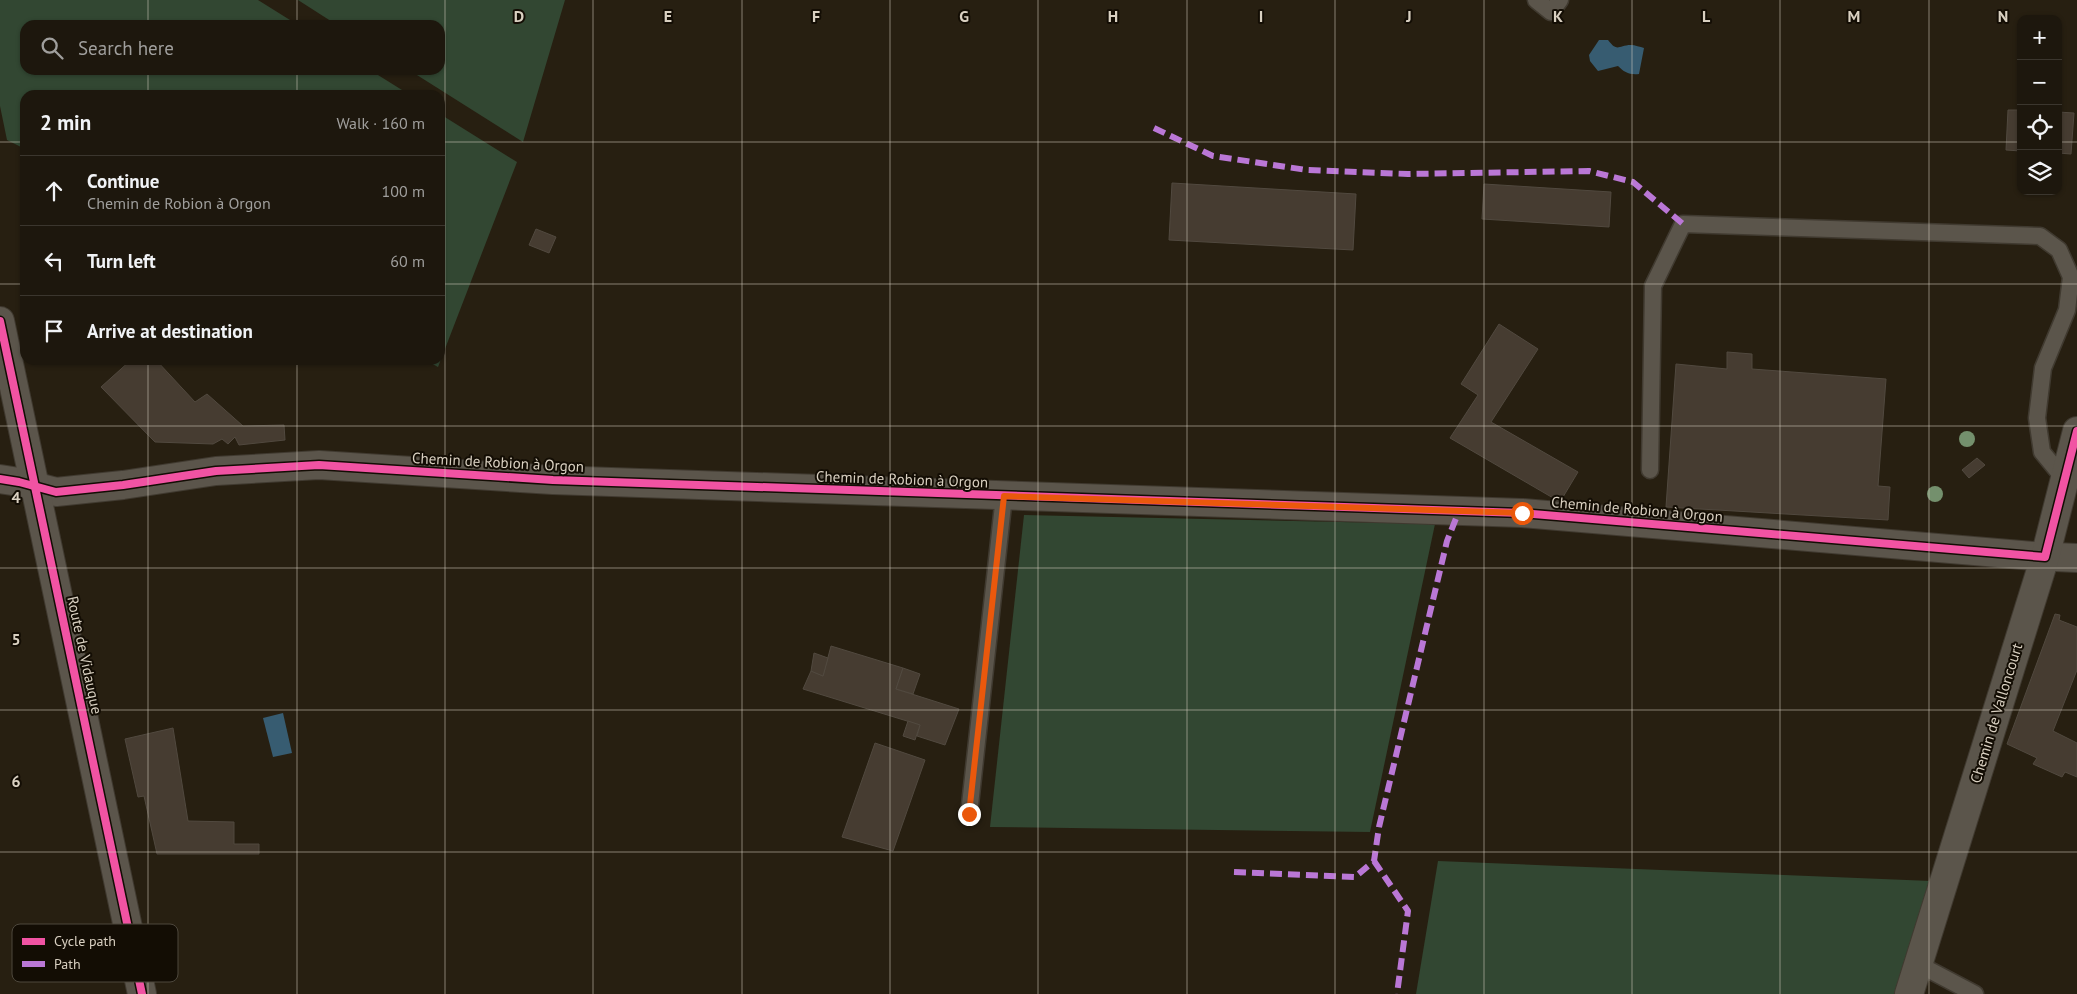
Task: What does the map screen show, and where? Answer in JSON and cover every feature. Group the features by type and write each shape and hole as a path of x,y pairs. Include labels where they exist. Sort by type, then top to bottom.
{"street":[{"name":"Route de Vidauque","path":"0,321 18,482 125,924"},
{"name":"Chemin de Valloncourt","path":"1909,994 2045,557 2077,431"},
{"name":"Chemin de Robion à Orgon","path":"18,482 56,492 216,471 320,465 553,480 1522,513 2045,557 2077,558"}],"lane":[{"path":"1536,0 1550,12 1560,0"},
{"path":"1650,470 1653,286 1683,224 2040,236 2059,250 2071,277 2068,310 2043,368 2037,418 2042,452 2064,480"},
{"path":"969,814 1004,496"},
{"path":"1918,964 1975,994"}],"green space":[{"path":"0,0 258,0 290,20 20,20 20,75 378,75 402,90 20,90 20,146 7,140 0,106"},
{"path":"298,0 565,0 523,142 445,93 445,90 441,90 417,75 445,75 445,20 329,20"},
{"path":"445,117 517,162 445,349"},
{"path":"1024,515 1435,524 1370,832 990,827"},
{"path":"1438,861 1931,881 1895,994 1416,994"}],"water":[{"path":"1599,40 1608,40 1616,47 1631,45 1644,48 1639,74 1627,73 1618,66 1598,71 1590,61 1589,55"},
{"path":"283,713 292,753 273,757 263,718"}],"building":[{"path":"2008,110 2017,110 2017,151 2006,150"},
{"path":"2062,112 2074,113 2071,154 2062,153"},
{"path":"1172,183 1356,194 1353,250 1169,240"},
{"path":"1484,184 1611,192 1609,227 1482,219"},
{"path":"536,229 556,237 549,253 529,245"},
{"path":"1499,324 1538,349 1491,422 1578,472 1560,502 1450,438 1478,395 1461,384"},
{"path":"1727,352 1752,354 1752,369 1886,379 1878,486 1890,487 1888,520 1666,507 1676,364 1727,369"},
{"path":"125,365 161,365 195,402 207,394 243,426 284,425 285,440 239,445 235,437 228,444 222,439 213,444 155,442 101,387"},
{"path":"1977,458 1985,465 1969,478 1962,470"},
{"path":"2055,614 2060,615 2059,620 2077,627 2077,670 2053,731 2077,743 2077,777 2065,772 2062,777 2033,764 2037,758 2007,744"},
{"path":"831,646 903,668 896,689 959,709 945,745 917,736 920,725 803,689 811,671 823,676"},
{"path":"814,653 828,658 823,676 811,671"},
{"path":"903,668 920,674 913,694 896,689"},
{"path":"908,721 920,725 915,740 903,736"},
{"path":"173,728 188,821 234,822 234,844 259,844 259,854 157,854 144,796 138,797 125,739"},
{"path":"875,743 925,760 893,851 842,837"}],"marked path":[{"path":"1154,128 1213,156 1307,170 1408,174 1589,171 1633,182 1683,224"},
{"path":"1234,872 1355,877 1374,861 1379,827 1447,541 1459,511"},
{"path":"1374,861 1408,911 1397,994"}],"cycle path":[{"path":"0,321 127,924"},
{"path":"0,479 56,492 123,485 216,471 319,465 553,480 1522,513 2045,557 2077,431"},
{"path":"139,982 142,994"}],"route":[{"path":"969,814 1004,496 1522,513"}]}
